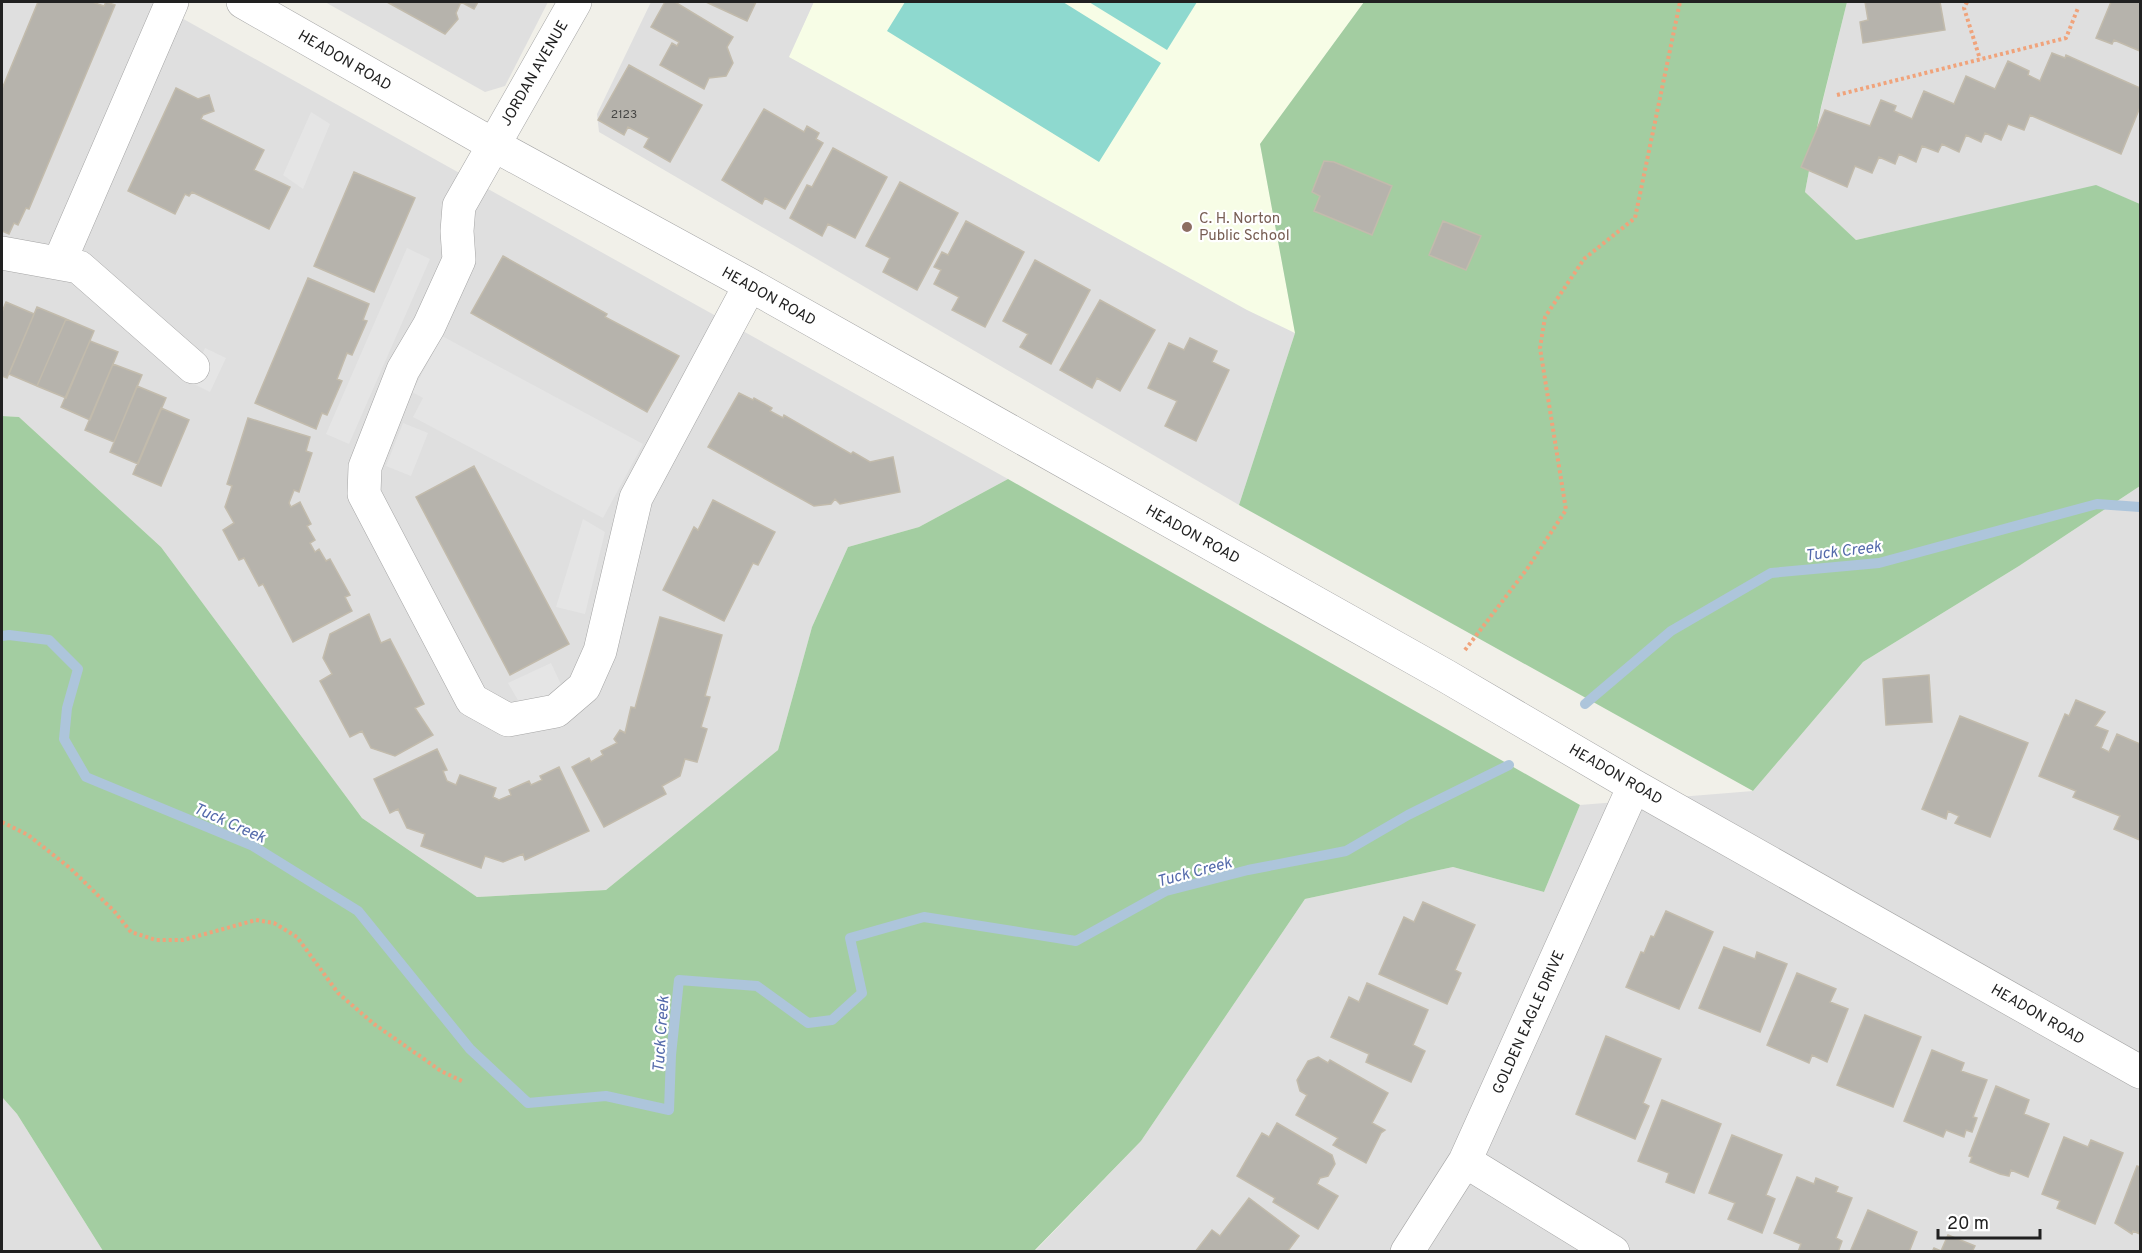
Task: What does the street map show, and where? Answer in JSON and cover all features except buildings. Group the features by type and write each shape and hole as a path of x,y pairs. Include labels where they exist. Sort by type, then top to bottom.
{"street":[{"path":"59,263 172,2"},
{"name":"HEADON ROAD","path":"243,2 492,144 750,285 1446,676 1634,786 2140,1072"},
{"name":"JORDAN AVENUE","path":"575,2 492,144 459,206 457,231 459,260 429,326 403,369 365,467 364,494 472,700 508,720 556,711 584,687 600,651 636,498 750,285"},
{"path":"2,253 79,267 193,367"},
{"name":"GOLDEN EAGLE DRIVE","path":"1407,1251 1465,1161 1634,786"},
{"path":"1465,1161 1613,1251"}],"path":[{"path":"1446,676 1527,569 1566,510 1540,348 1545,317 1584,259 1635,218 1680,2"},
{"path":"1967,2 1964,8 1980,59"},
{"path":"1837,95 2066,38 2078,8"},
{"path":"2,822 28,835 70,868 132,932 156,940 183,940 256,920 274,923 297,937 338,993 374,1024 441,1071 465,1082"}],"shaded area":[{"path":"2,2 153,2 1008,479 919,527 848,547 812,627 778,750 606,890 477,897 362,818 161,547 19,417 2,416"},
{"path":"325,2 548,2 505,86 485,92"},
{"path":"651,2 814,2 790,57 1295,333 1239,505 599,132 597,114"},
{"name":"C. H. Norton Public School","path":"814,2 1364,2 1260,144 1295,333 1247,310 789,57"},
{"path":"905,2 1063,2 1161,63 1099,162 887,31"},
{"path":"1089,2 1197,2 1167,50"},
{"path":"1847,2 2140,2 2140,204 2096,186 1856,240 1805,192 1821,108"},
{"path":"311,112 330,124 303,189 283,175"},
{"path":"407,248 430,259 349,444 326,434"},
{"path":"442,336 643,444 603,518 413,417 423,398 412,392"},
{"path":"205,348 226,358 210,392 190,382"},
{"path":"403,423 428,433 411,476 386,466"},
{"path":"2140,486 2140,1251 1034,1252 1141,1141 1305,899 1453,867 1544,892 1580,805 1753,791 1863,662 2019,566"},
{"path":"583,519 605,532 585,614 556,607"},
{"path":"551,663 564,691 522,707 508,683"},
{"path":"2,1097 17,1114 103,1251 2,1251"}],"green space":[{"path":"1364,2 1847,2 1821,107 1805,192 1856,240 2096,185 2140,204 2140,486 2019,566 1863,662 1753,791 1239,505 1295,333 1260,144"},
{"path":"2,416 19,417 161,547 362,818 477,897 606,890 778,750 812,627 848,547 919,527 1008,479 1580,805 1544,892 1453,867 1305,899 1141,1141 1034,1251 103,1251 17,1114 2,1097"}],"waterway":[{"name":"Tuck Creek","path":"1585,704 1671,631 1771,573 1879,563 2097,504 2140,507"},
{"name":"Tuck Creek","path":"2,636 49,640 78,669 67,708 64,739 86,777 253,846 358,911 470,1049 528,1103 606,1096 669,1110 671,1055 679,980 757,986 808,1023 832,1020 862,993 850,938 924,917 1076,941 1166,891 1248,870 1346,851 1408,815 1509,765"}],"place":[{"name":"C. H. Norton Public School","path":"1187,227"}]}
